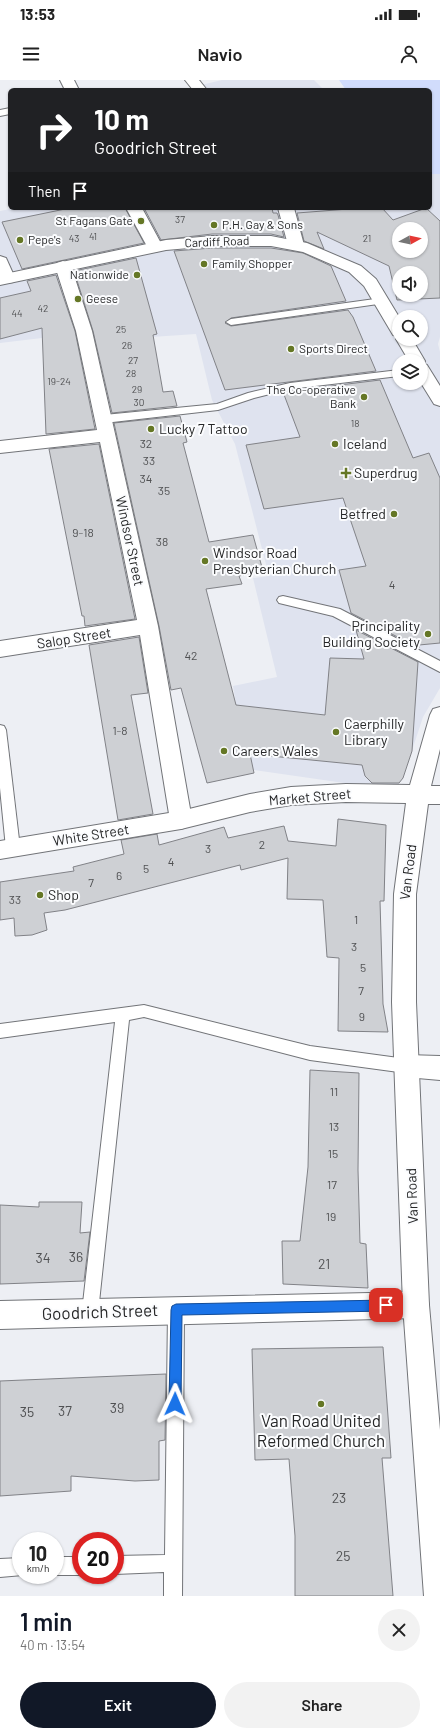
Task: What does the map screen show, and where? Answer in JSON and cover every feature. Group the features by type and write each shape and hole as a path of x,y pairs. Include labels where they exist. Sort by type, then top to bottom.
{"street":[{"path":"192,80 198,88"},
{"path":"135,210 155,247"},
{"path":"287,210 296,245"},
{"name":"Cardiff Road","path":"3,279 155,247 212,241 260,241 296,245 319,252 355,269 370,283 392,319"},
{"path":"0,261 3,279"},
{"name":"Windsor Street","path":"63,266 84,331 106,427 148,626 181,820"},
{"path":"428,380 440,400"},
{"path":"0,447 106,427"},
{"name":"Salop Street","path":"0,649 148,626"},
{"name":"Van Road","path":"439,1596 416,1305 404,1002 405,894 429,795 430,747 440,715"},
{"name":"Market Street","path":"181,820 291,796 346,793 429,795"},
{"name":"White Street","path":"7,849 181,820"},
{"path":"406,1066 440,1068"},
{"name":"Goodrich Street","path":"0,1315 416,1305"}],"lane":[{"path":"231,322 382,301"},
{"path":"106,427 218,407 252,395 290,386 392,373"},
{"path":"283,600 336,612 440,667"},
{"path":"0,730 7,849"},
{"path":"0,1031 144,1011 310,1053 406,1066"},
{"path":"90,1312 123,1014"},
{"path":"173,1596 176,1310"},
{"path":"124,1565 173,1563"},
{"path":"0,1568 12,1567"}],"shaded area":[{"path":"222,80 314,80 322,88 198,88 197,86"},
{"path":"339,80 440,80 440,174 432,174 432,88 345,88"},
{"path":"432,174 440,174 440,337 438,344 440,352 440,688 423,717 403,778 397,786 386,789 247,769 233,686 277,677 253,578 269,576 235,444 212,400 196,334 107,340 67,335 0,343 0,211 8,209 432,210"}],"building":[{"path":"60,210 126,210 144,243 22,269 2,222"},
{"path":"145,210 272,210 273,213 277,213 278,215 284,237 271,234 212,234 161,240"},
{"path":"335,210 384,210 393,220 420,210 428,210 440,221 440,298 428,299 428,266 392,266 392,279 389,266 317,232 324,249 304,241 297,213"},
{"path":"212,248 271,248 303,253 331,266 346,301 231,318 225,323 231,326 348,310 353,317 376,371 225,390 174,251"},
{"path":"136,258 157,334 153,335 163,392 173,391 177,406 112,413 93,331 74,271"},
{"path":"56,275 75,331 95,429 46,434 42,328 0,339 0,298 31,291 27,281"},
{"path":"380,380 413,458 429,453 440,478 440,643 419,645 419,648 351,613 339,570 366,566 343,498 264,509 246,445 300,437 283,392"},
{"path":"180,416 187,442 183,443 209,542 253,535 263,571 239,576 242,584 206,589 236,705 325,715 330,658 364,659 356,630 418,662 412,751 403,778 399,783 372,783 365,776 362,765 250,754 254,773 207,783 181,688 171,690 159,626 114,423"},
{"path":"99,444 135,619 85,626 49,449"},
{"path":"139,637 148,693 131,695 153,814 118,820 89,645"},
{"path":"338,819 386,825 384,901 380,901 383,1004 388,1032 338,1031 339,958 327,957 323,900 287,899 288,858 241,870 240,865 65,910 44,913 47,930 32,935 15,936 14,918 0,920 0,882 74,871 73,867 124,854 121,840 157,834 159,845 224,827 228,838 284,826 288,841 336,846"},
{"path":"310,1070 359,1073 358,1170 360,1243 366,1244 368,1288 283,1284 282,1241 300,1241 308,1167"},
{"path":"39,1202 82,1202 80,1233 90,1232 84,1281 0,1284 0,1205 39,1207"},
{"path":"383,1347 391,1458 382,1458 393,1596 295,1596 295,1536 289,1459 255,1460 252,1349"},
{"path":"166,1374 165,1440 159,1441 159,1480 135,1481 71,1476 71,1491 0,1496 0,1381"}],"place":[{"name":"St Fagans Gate","path":"141,221"},
{"name":"P.H. Gay & Sons","path":"214,225"},
{"name":"Pepe's","path":"20,240"},
{"name":"Family Shopper","path":"204,264"},
{"name":"Nationwide","path":"137,275"},
{"name":"Geese","path":"78,299"},
{"name":"Sports Direct","path":"291,349"},
{"name":"The Co-operative Bank","path":"364,397"},
{"name":"Lucky 7 Tattoo","path":"151,429"},
{"name":"Iceland","path":"335,444"},
{"name":"Superdrug","path":"346,473"},
{"name":"Betfred","path":"394,514"},
{"name":"Windsor Road Presbyterian Church","path":"205,561"},
{"name":"Principality Building Society","path":"428,634"},
{"name":"Caerphilly Library","path":"336,732"},
{"name":"Careers Wales","path":"224,751"},
{"name":"Shop","path":"40,895"},
{"name":"Van Road United Reformed Church","path":"321,1404"}],"route":[{"path":"175,1404 176,1310 386,1305"}]}
